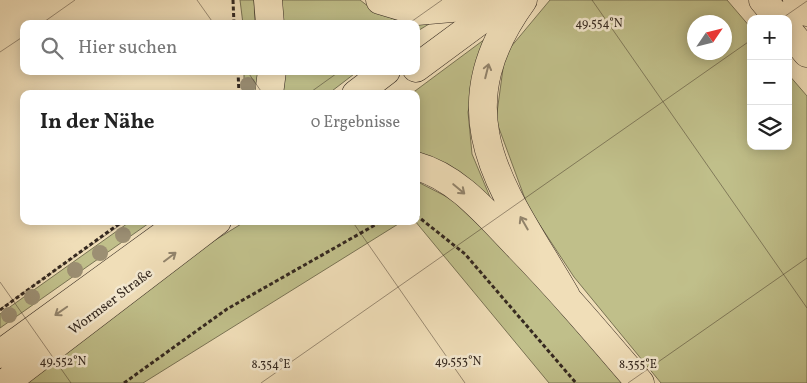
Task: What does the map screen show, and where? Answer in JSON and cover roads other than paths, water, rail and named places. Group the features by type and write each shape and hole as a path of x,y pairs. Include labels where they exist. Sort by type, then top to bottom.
{"main road":[{"path":"268,0 270,20"},
{"path":"380,0 417,11 479,3"},
{"path":"420,65 508,0"},
{"path":"524,0 500,34 490,57 483,86 482,118 489,152 502,185 566,296"},
{"path":"763,0 776,15"},
{"path":"797,0 807,12"},
{"path":"420,46 479,3"},
{"path":"792,35 807,53"},
{"path":"270,90 271,75"},
{"path":"361,90 381,75"},
{"path":"386,90 407,75"},
{"path":"420,168 449,180 477,204 566,296 640,383"},
{"path":"0,354 177,225"},
{"name":"Wormser Straße","path":"5,383 212,225"}]}
